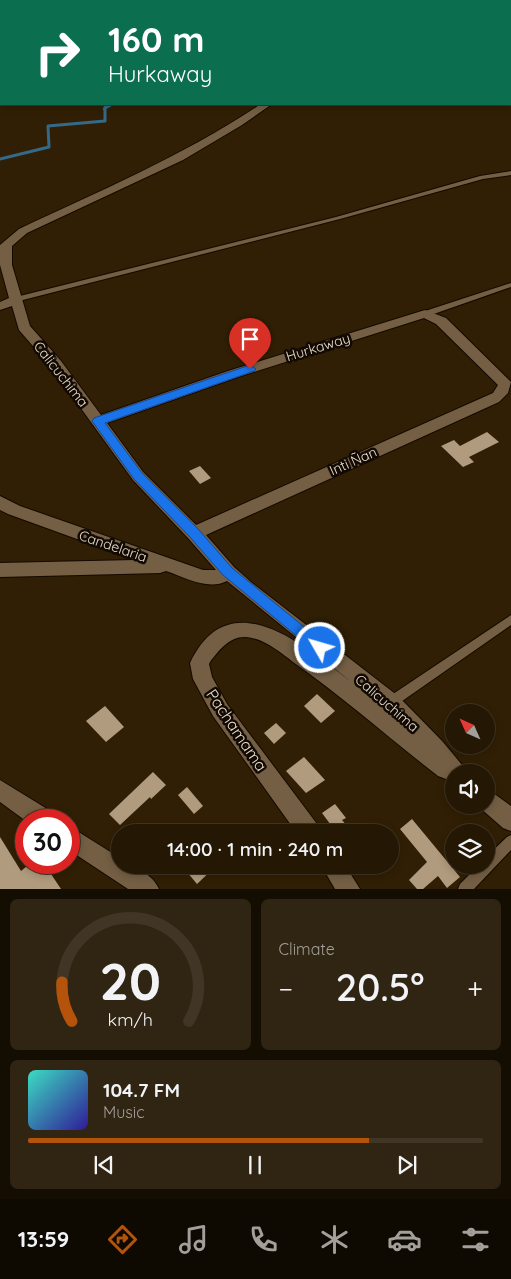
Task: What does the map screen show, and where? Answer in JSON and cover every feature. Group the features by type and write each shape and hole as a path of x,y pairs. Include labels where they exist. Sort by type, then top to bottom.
{"street":[{"name":"Calicuchima","path":"266,105 241,123 188,152 24,231 6,245 6,265 24,327 56,364 138,476 194,533 228,572 276,613 390,702 436,749 447,764"},
{"path":"0,306 16,300"},
{"name":"Inti Ñan","path":"194,533 496,398 503,392 505,384 441,322 425,314"},
{"name":"Hurkaway","path":"98,421 233,374 425,314"},
{"name":"Candelaria","path":"0,502 14,510 169,566 211,578 218,578 228,572"},
{"path":"0,570 169,566"},
{"name":"Pachamama","path":"303,824 220,710 203,679 199,664 207,649 231,631 252,630 276,640 347,689 416,748 445,768"},
{"path":"0,790 28,809"},
{"path":"495,807 511,820"},
{"path":"80,844 148,889"},
{"path":"338,874 349,889"}],"lane":[{"path":"16,300 338,218 482,177 511,173"},
{"name":"Hurkaway","path":"425,314 511,285"},
{"path":"390,702 511,619"},
{"path":"465,889 511,841"}],"building":[{"path":"487,432 499,442 469,457 474,462 463,467 441,446 454,440 460,446"},
{"path":"200,466 211,478 200,484 189,471"},
{"path":"317,694 335,711 321,723 304,706"},
{"path":"105,706 124,727 106,742 86,721"},
{"path":"276,723 286,733 274,744 264,733"},
{"path":"304,757 325,780 306,793 286,771"},
{"path":"153,772 166,785 121,824 109,814"},
{"path":"187,787 203,806 194,814 178,795"},
{"path":"335,804 346,818 342,820 345,824 330,824 322,813"},
{"path":"412,819 445,859 445,874 458,874 460,877 447,888 438,876 423,889 417,889 409,880 427,862 400,829"},
{"path":"0,837 15,861 15,874 51,874 61,889 0,889"},
{"path":"189,874 208,874 197,884"}],"waterway":[{"path":"105,108 111,105"},
{"path":"0,159 49,147 48,126 105,121 105,108"}],"route":[{"path":"250,369 98,421 138,476 194,533 228,572 320,648"}]}
